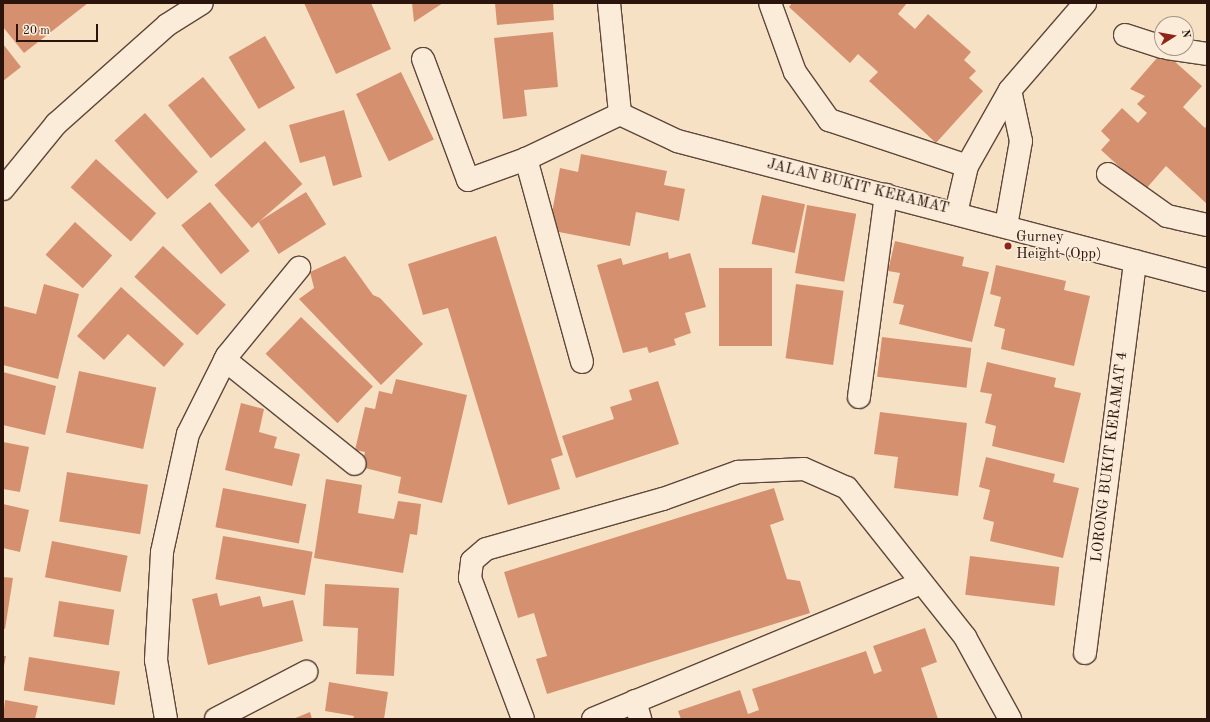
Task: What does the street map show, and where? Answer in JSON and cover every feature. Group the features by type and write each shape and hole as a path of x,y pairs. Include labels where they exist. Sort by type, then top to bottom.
{"street":[{"path":"3,189 56,124 167,25 202,3"},
{"path":"423,59 468,180 526,159 620,114 609,3"},
{"path":"770,3 795,72 829,120 967,166"},
{"path":"956,212 967,166 1010,90 1085,3"},
{"path":"1124,35 1154,44"},
{"path":"1194,52 1207,54"},
{"path":"1006,226 1021,141 1010,90"},
{"name":"JALAN BUKIT KERAMAT","path":"620,114 677,141 956,212 1207,280"},
{"path":"526,159 582,362"},
{"path":"1108,174 1167,216 1207,225"},
{"path":"859,397 886,195"},
{"name":"LORONG BUKIT KERAMAT 4","path":"1085,653 1135,261"},
{"path":"166,719 156,660 162,552 188,434 225,360 299,268"},
{"path":"225,360 355,464"},
{"path":"523,719 470,578 472,561 486,549 663,499 738,472 804,469 847,488 965,637 1010,719"},
{"path":"594,719 637,710 921,583"},
{"path":"216,719 306,672"}],"building":[{"path":"3,3 88,3 24,53 3,27"},
{"path":"304,3 371,3 391,49 336,74"},
{"path":"412,3 443,3 414,22"},
{"path":"495,3 553,3 554,20 497,25"},
{"path":"792,3 907,3 898,14 915,29 928,14 971,52 964,60 976,71 969,78 983,91 936,143 869,81 878,72 858,54 850,63 789,7"},
{"path":"553,32 558,87 524,90 527,116 503,119 494,38"},
{"path":"265,36 295,88 259,109 229,57"},
{"path":"3,44 21,67 3,81"},
{"path":"1159,56 1169,56 1202,86 1183,107 1205,128 1207,125 1207,204 1166,166 1145,190 1101,150 1110,140 1101,131 1122,108 1138,123 1147,113 1137,104 1145,96 1130,89"},
{"path":"401,72 434,139 389,161 356,94"},
{"path":"203,77 246,130 211,158 168,105"},
{"path":"344,110 362,177 333,186 325,156 300,163 289,125"},
{"path":"145,113 198,172 167,199 115,140"},
{"path":"265,141 302,184 252,228 214,185"},
{"path":"581,154 667,171 664,185 685,189 679,221 636,212 630,246 549,230 560,168 578,172"},
{"path":"96,159 156,213 131,241 71,187"},
{"path":"306,192 326,224 279,254 259,222"},
{"path":"762,195 805,204 795,253 752,244"},
{"path":"210,202 250,251 221,274 181,225"},
{"path":"807,205 856,214 844,282 795,273"},
{"path":"75,222 112,255 83,288 46,255"},
{"path":"496,236 563,455 551,459 560,489 508,505 448,308 423,315 408,264"},
{"path":"895,241 964,257 962,266 989,272 972,342 899,324 904,305 893,303 900,273 888,271"},
{"path":"163,246 226,305 197,335 134,277"},
{"path":"668,252 669,259 690,253 706,307 685,313 691,333 674,339 676,345 649,353 647,347 623,353 597,265 621,258 623,265"},
{"path":"345,256 373,295 380,298 423,344 381,385 299,299 314,288 310,272"},
{"path":"996,265 1066,281 1064,290 1090,296 1074,366 1001,349 1005,329 994,326 1001,297 990,294"},
{"path":"719,268 772,268 772,346 719,346"},
{"path":"44,284 79,294 58,379 3,365 3,306 36,314"},
{"path":"796,284 844,291 833,365 786,358"},
{"path":"121,287 184,344 164,367 128,334 104,360 77,336"},
{"path":"301,317 373,386 338,423 266,354"},
{"path":"882,337 971,348 966,388 877,377"},
{"path":"987,362 1056,378 1054,387 1081,393 1064,463 992,446 996,426 985,423 992,394 980,392"},
{"path":"79,371 156,387 143,449 66,433"},
{"path":"3,372 56,386 45,435 3,425"},
{"path":"396,379 467,395 442,503 398,493 401,477 361,467 365,452 355,450 365,407 375,409 379,391 392,394"},
{"path":"658,381 679,444 576,478 562,436 614,419 610,407 632,400 629,390"},
{"path":"241,403 264,409 259,432 277,437 274,448 300,454 292,486 225,470"},
{"path":"880,412 967,423 958,496 894,488 898,457 874,454"},
{"path":"3,442 29,447 20,492 3,489"},
{"path":"986,457 1055,474 1053,482 1079,488 1063,558 990,541 994,522 983,519 990,490 979,487"},
{"path":"67,472 148,485 140,534 59,521"},
{"path":"326,479 362,485 358,513 394,519 398,501 421,504 417,535 410,534 403,573 314,558"},
{"path":"223,488 306,504 299,543 215,527"},
{"path":"774,488 784,520 770,525 787,579 800,581 810,613 547,694 536,659 547,656 534,613 518,618 504,572"},
{"path":"3,504 29,510 20,552 3,548"},
{"path":"223,536 313,552 305,595 215,579"},
{"path":"52,541 128,556 121,592 45,577"},
{"path":"970,556 1059,567 1055,606 965,595"},
{"path":"3,577 13,578 5,629 3,628"},
{"path":"325,584 399,588 394,676 356,674 358,628 323,626"},
{"path":"217,593 220,606 260,596 263,607 293,600 303,641 208,665 192,599"},
{"path":"59,601 114,610 109,645 53,637"},
{"path":"925,628 937,662 921,668 938,719 681,719 678,711 740,690 748,714 759,710 752,689 866,651 874,674 882,671 873,646"},
{"path":"3,656 6,656 4,666 3,666"},
{"path":"29,657 120,671 115,705 24,691"},
{"path":"329,682 388,692 384,719 353,719 354,716 325,711"},
{"path":"5,700 38,706 35,719 3,719"},
{"path":"310,712 312,719 293,719"}],"place":[{"name":"Gurney Height (Opp)","path":"1008,246"}]}
